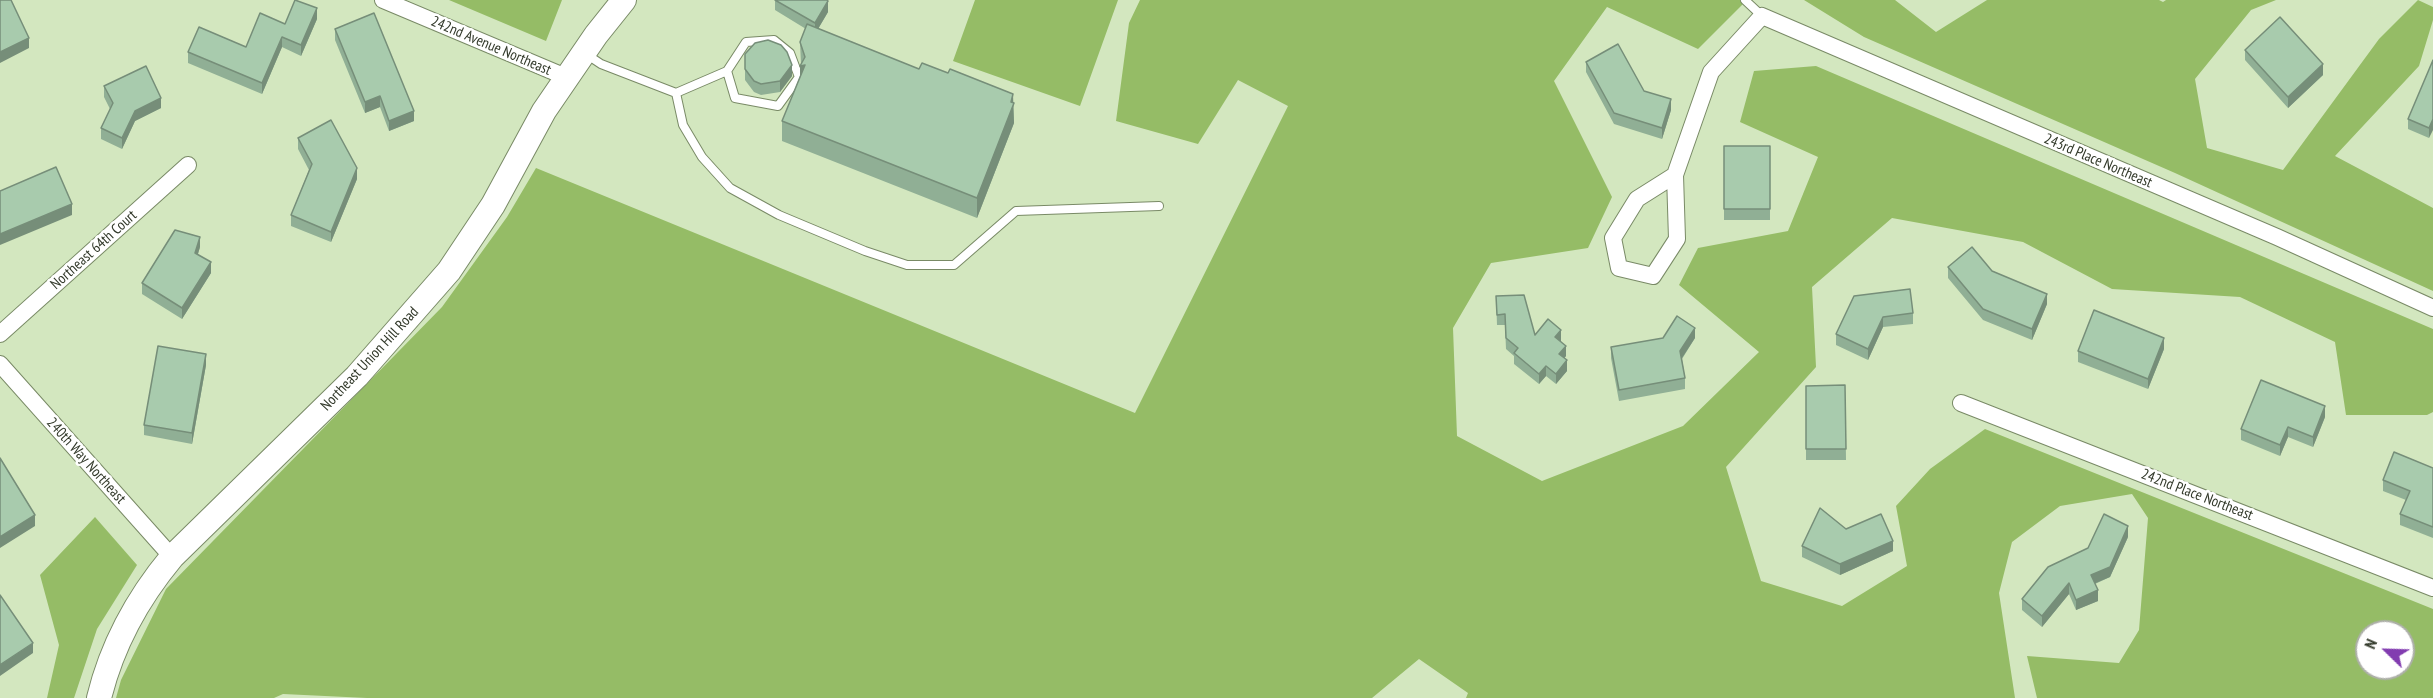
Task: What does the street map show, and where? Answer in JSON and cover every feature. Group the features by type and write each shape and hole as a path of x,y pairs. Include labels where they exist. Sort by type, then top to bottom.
{"street":[{"name":"242nd Avenue Northeast","path":"383,0 566,77"},
{"name":"Northeast Union Hill Road","path":"99,698 116,645 130,616 151,582 172,557 357,376 449,271 493,205 543,111 583,53 624,0"},
{"path":"1675,175 1637,199 1613,238 1618,268 1653,276 1677,239 1675,175 1710,72 1762,16"},
{"name":"243rd Place Northeast","path":"1762,16 2277,237 2433,308"},
{"name":"Northeast 64th Court","path":"0,334 188,165"},
{"name":"240th Way Northeast","path":"0,364 172,557"},
{"name":"242nd Place Northeast","path":"1961,403 2433,588"}],"lane":[{"path":"1745,0 1762,16"},
{"path":"583,53 601,64 676,93 727,70 746,42 774,40 790,53 799,77 778,106 735,98 727,70"},
{"path":"676,93 683,125 702,157 730,188 779,215 823,235 907,265 954,265 1016,211 1159,206"}],"green space":[{"path":"449,0 562,0 546,41"},
{"path":"975,0 1118,0 1080,106 953,61"},
{"path":"1140,0 1747,0 1698,49 1607,7 1554,81 1612,197 1588,248 1491,263 1453,328 1457,436 1542,481 1683,426 1759,352 1679,285 1698,248 1788,231 1818,157 1740,122 1754,71 1816,66 2433,329 2433,412 2427,415 2346,415 2335,342 2240,297 2112,289 2023,242 1892,218 1812,287 1816,367 1726,467 1761,581 1842,606 1907,566 1896,506 1930,469 1985,429 2433,609 2433,698 2037,698 2027,656 2119,663 2139,630 2148,518 2132,494 2060,506 2012,542 1999,593 2015,698 1466,698 1468,693 1419,659 1372,698 367,698 283,694 274,698 116,698 121,680 166,589 442,307 507,217 536,168 1135,413 1288,106 1238,80 1198,144 1116,121 1129,23"},
{"path":"1804,0 1895,0 1936,32 1987,0 2159,0 2163,2 2166,0 2276,0 2251,10 2195,79 2207,148 2283,170 2379,39 2418,0 2433,7 2433,20 2419,66 2335,156 2433,208 2433,291 2175,173 1864,37"},
{"path":"95,517 137,565 97,629 74,698 47,698 59,645 40,575"}],"building":[{"path":"0,0 11,0 29,38 0,52"},
{"path":"295,0 317,8 301,45 282,37 262,83 188,52 199,27 246,47 260,13 285,24"},
{"path":"775,0 827,0 828,1 815,23"},
{"path":"374,13 414,111 389,121 380,96 365,102 335,29"},
{"path":"2280,17 2323,64 2288,97 2245,50"},
{"path":"807,24 919,69 922,63 948,73 950,69 1013,94 1011,102 1014,103 977,198 782,121 805,65 800,66 805,57 800,42"},
{"path":"768,40 781,45 787,52 792,65 780,81 761,84 754,81 745,69 745,54 755,43"},
{"path":"1618,44 1644,91 1671,99 1662,128 1614,113 1586,62"},
{"path":"2433,60 2433,119 2429,128 2408,119"},
{"path":"146,66 161,98 135,111 122,138 101,128 113,103 104,86"},
{"path":"331,120 357,168 331,232 291,215 312,164 298,138"},
{"path":"1724,146 1770,146 1770,209 1724,209"},
{"path":"56,167 72,204 0,234 0,191"},
{"path":"175,230 200,237 195,253 211,262 182,308 142,283"},
{"path":"1972,247 1992,271 2047,294 2032,329 1983,309 1948,267"},
{"path":"1910,289 1913,313 1883,317 1868,349 1836,334 1854,296"},
{"path":"1524,295 1535,335 1548,319 1561,330 1555,337 1566,346 1559,354 1567,360 1556,374 1546,366 1539,374 1514,353 1518,348 1506,338 1505,314 1497,315 1496,296"},
{"path":"2094,310 2164,338 2148,379 2078,351"},
{"path":"1677,316 1695,328 1680,351 1685,378 1619,390 1611,347 1663,338"},
{"path":"158,346 206,354 192,433 144,425"},
{"path":"2261,380 2325,406 2313,437 2288,427 2280,445 2241,429"},
{"path":"1845,385 1846,449 1806,449 1806,386"},
{"path":"2394,452 2433,468 2433,527 2400,514 2410,491 2383,480"},
{"path":"0,458 35,515 0,537"},
{"path":"1820,508 1846,529 1881,514 1893,541 1840,564 1802,546"},
{"path":"2104,514 2128,526 2110,567 2091,575 2098,590 2076,600 2069,583 2042,616 2022,599 2048,567 2088,548"},
{"path":"0,595 33,643 0,665"}]}
